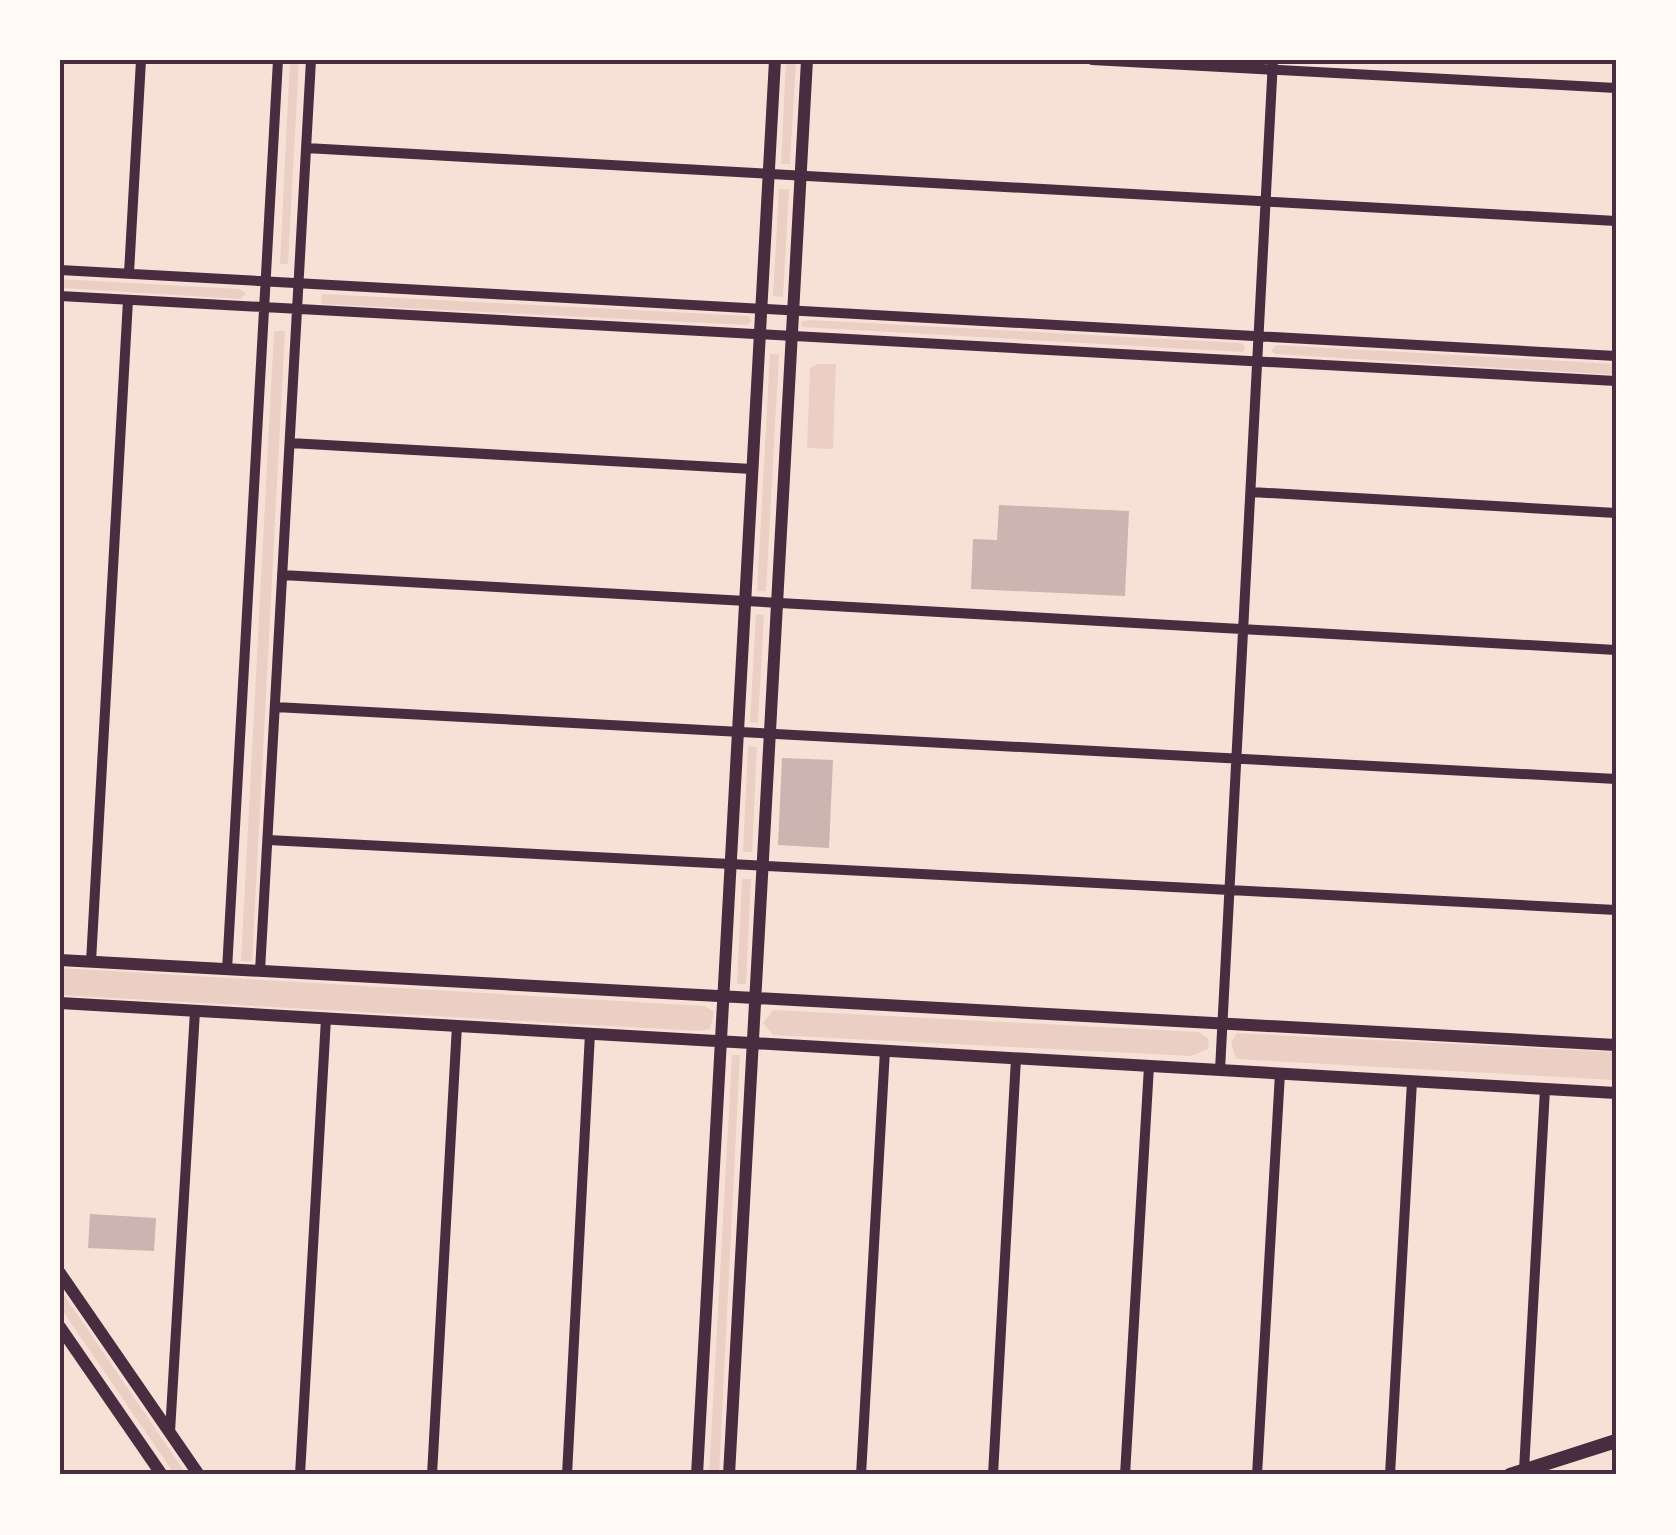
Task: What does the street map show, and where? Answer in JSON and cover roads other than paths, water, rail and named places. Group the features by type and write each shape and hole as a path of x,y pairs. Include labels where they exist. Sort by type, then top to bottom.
{"main road":[{"path":"1517,1473 1616,1441"}],"street":[{"path":"130,273 142,60"},
{"path":"227,970 278,60"},
{"path":"260,971 311,60"},
{"path":"697,1475 774,60"},
{"path":"729,1475 807,60"},
{"path":"1092,60 1273,65 1616,88"},
{"path":"1220,1070 1273,65"},
{"path":"306,148 1616,221"},
{"path":"60,270 1616,356"},
{"path":"60,296 1616,381"},
{"path":"90,962 128,300"},
{"path":"290,443 752,469"},
{"path":"1250,492 1616,513"},
{"path":"282,576 1616,650"},
{"path":"275,707 1616,779"},
{"path":"268,840 1616,910"},
{"path":"60,960 1616,1045"},
{"path":"60,1003 1616,1093"},
{"path":"170,1433 195,1011"},
{"path":"300,1475 326,1018"},
{"path":"432,1475 458,1025"},
{"path":"567,1475 590,1033"},
{"path":"861,1475 885,1050"},
{"path":"993,1475 1016,1058"},
{"path":"1125,1475 1149,1066"},
{"path":"1257,1475 1280,1073"},
{"path":"1390,1475 1412,1081"},
{"path":"1517,1473 1545,1089"},
{"path":"60,1273 198,1475"},
{"path":"60,1327 162,1475"}]}
